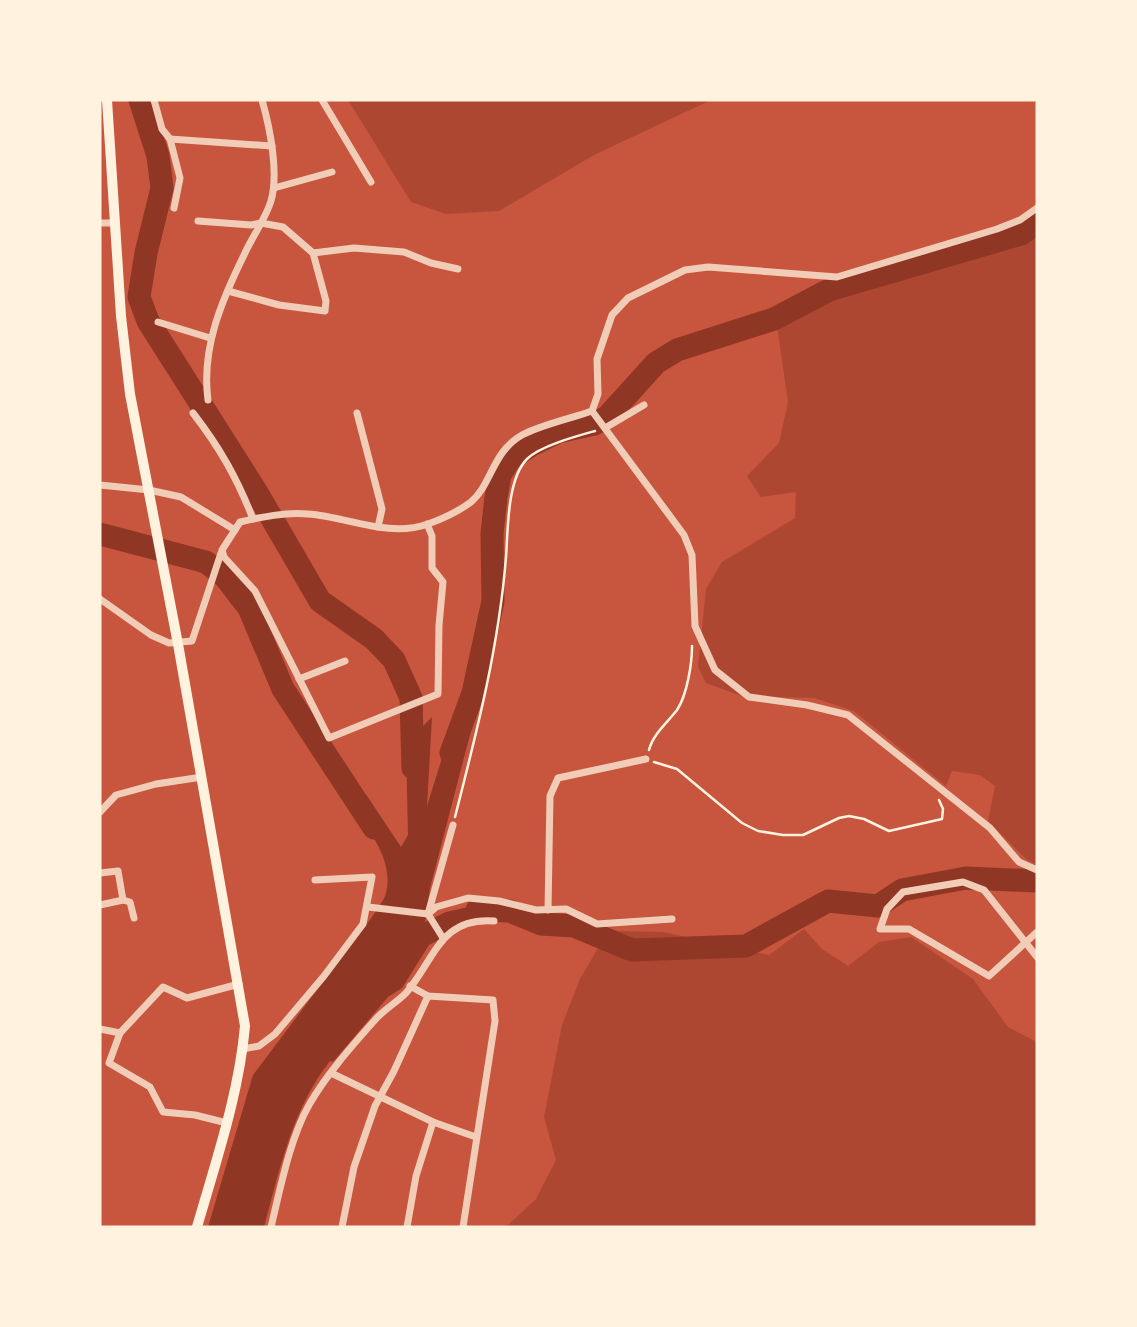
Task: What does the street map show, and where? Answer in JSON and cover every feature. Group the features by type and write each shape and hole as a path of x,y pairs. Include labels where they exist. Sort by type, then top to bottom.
{"main road":[{"path":"107,100 121,316 127,368 245,1026 243,1049 227,1123 197,1227"}],"street":[{"path":"154,100 162,129 170,139 180,178 174,208"},
{"path":"208,400 206,384 210,338 228,291 270,204 274,188 272,146 262,100"},
{"path":"322,100 371,182"},
{"path":"170,139 272,146"},
{"path":"274,188 332,172"},
{"path":"592,411 598,394 597,359 612,315 628,298 685,270 708,267 837,277 997,229 1020,220 1037,208"},
{"path":"198,221 251,225 261,223 283,227 313,253 326,301 325,311 279,305 228,291"},
{"path":"100,223 115,223"},
{"path":"313,253 354,248 404,252 431,263 457,269"},
{"path":"158,322 210,338"},
{"path":"605,428 644,405"},
{"path":"592,411 684,535 691,555 695,626 715,670 749,697 807,705 848,715 990,828 1019,862 1037,870"},
{"path":"100,599 151,635 169,643 192,641 222,550 240,522 279,514 308,514 397,530 427,524 472,501 496,460 522,435 592,411"},
{"path":"357,413 382,509 378,527"},
{"path":"193,414 225,459 257,518"},
{"path":"100,485 181,496 235,530"},
{"path":"222,550 224,557 255,590 328,738 438,694 443,582 432,568 432,536 427,524"},
{"path":"299,679 345,661"},
{"path":"548,910 550,796 558,778 646,759"},
{"path":"100,812 117,795 156,784 202,777"},
{"path":"443,938 428,914 453,825"},
{"path":"100,873 118,871 123,900"},
{"path":"243,1049 259,1046 275,1034 363,924 372,877 316,880"},
{"path":"1037,932 1025,942 989,976 909,929 880,929 887,909 903,892 963,882 984,890 1025,942 1037,957"},
{"path":"368,907 428,914 436,907 468,898 499,901 536,910 566,909 597,924 672,919"},
{"path":"100,905 123,900 131,902 134,918"},
{"path":"271,1227 286,1165 308,1107 331,1073 376,1018 405,993 443,938 461,925 480,920 494,921"},
{"path":"227,1123 195,1115 163,1112 150,1087 109,1063 120,1033 163,987 187,998 239,984"},
{"path":"410,986 428,996 493,1000 495,1021 463,1227"},
{"path":"342,1227 355,1167 379,1098 428,996"},
{"path":"100,1030 120,1033"},
{"path":"331,1073 379,1098 476,1138"},
{"path":"407,1227 416,1176 433,1122"}],"path":[{"path":"453,825 485,697 502,603 510,504 517,476 527,459 563,440 605,428"},
{"path":"695,626 692,664 679,707 651,741 646,759 677,769 742,823 758,831 783,835 803,835 849,816 864,819 889,831 942,819 943,809 936,795"}],"shaded area":[{"path":"348,100 711,100 594,155 499,211 446,214 411,202"},
{"path":"1037,233 1037,865 1026,859 988,821 995,786 980,775 952,771 946,786 854,711 814,698 742,696 706,683 698,667 706,589 722,562 795,518 796,492 761,497 747,476 779,443 788,402 777,326 832,297 1024,241"},
{"path":"432,717 427,806 454,720 472,727 430,888 425,922 446,912 478,905 510,908 501,917 478,918 429,945 402,988 388,997 333,1062 330,1061 297,1119 264,1227 208,1227 253,1075 385,896 388,881 384,859 374,837 355,808 367,796 401,847 408,835 406,743"},
{"path":"804,929 822,949 848,966 879,942 911,937 973,979 1008,1027 1037,1042 1037,1227 506,1227 536,1199 556,1160 544,1117 562,1025 580,979 608,931 663,932 769,955"}],"waterway":[{"path":"140,100 158,156 162,188 146,253 139,297 148,321 256,491 320,601 374,639 394,660 411,698 413,768"},
{"path":"451,753 473,693 493,601 492,534 496,497 500,475 510,459 558,432 594,424 607,417 656,363 677,350 774,319 829,290 1021,234 1037,223"},
{"path":"100,534 206,562 225,577 249,608 283,689 374,828"},
{"path":"477,910 510,911 541,924 574,926 632,950 746,946 828,901 878,906 902,890 966,878 1037,881"}]}
